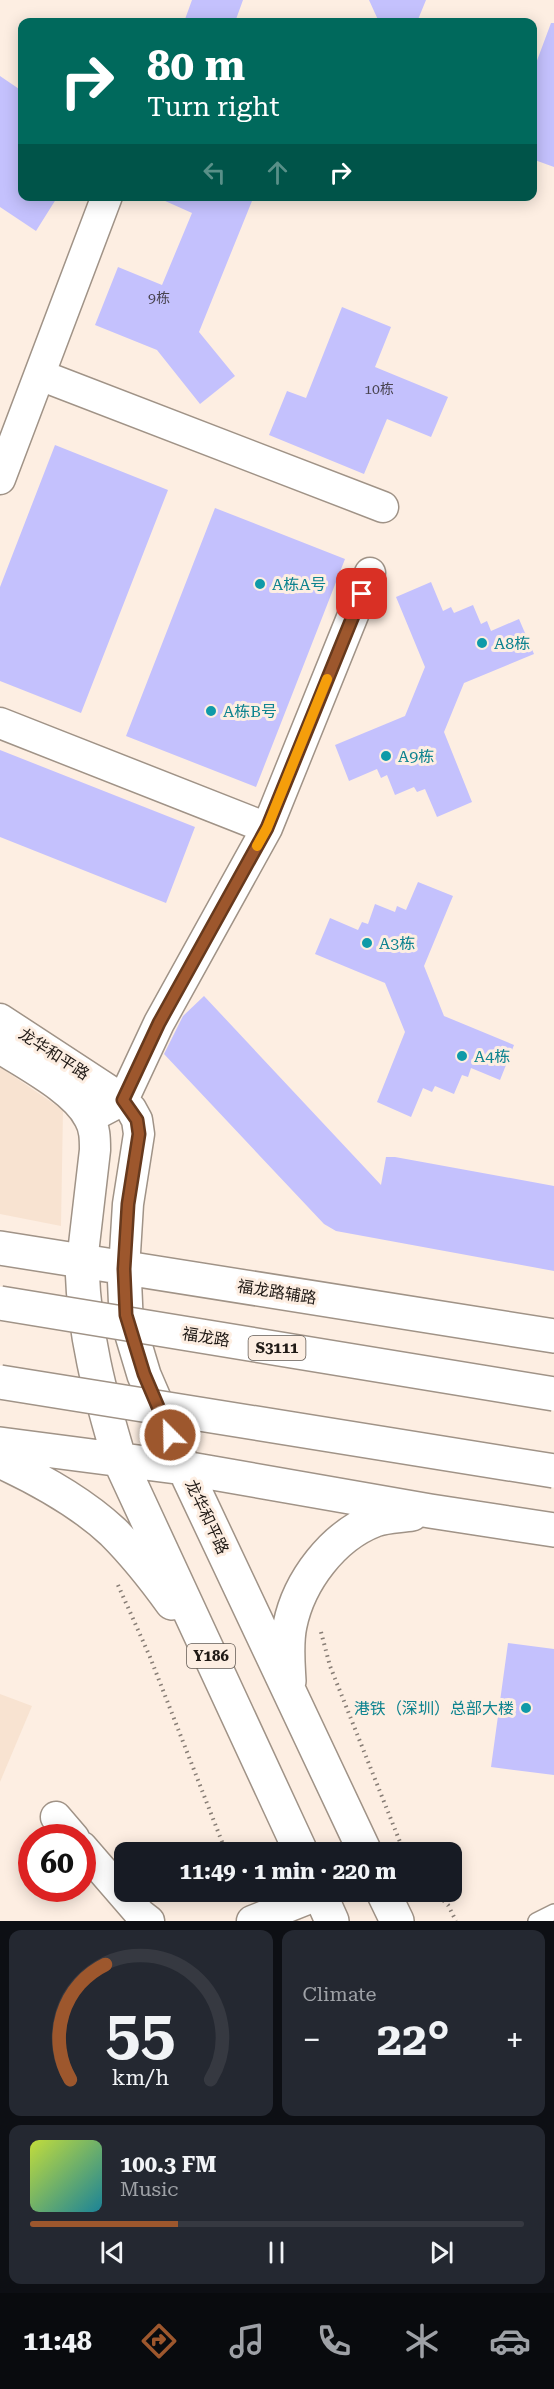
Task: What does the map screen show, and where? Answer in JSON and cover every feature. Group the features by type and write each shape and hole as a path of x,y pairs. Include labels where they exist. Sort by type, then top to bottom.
{"main road":[{"name":"福龙路辅路","path":"0,1248 554,1336"},
{"name":"Y186","path":"82,1262 82,1294 87,1336 120,1461 296,1842"},
{"name":"龙华和平路","path":"124,1269 126,1315 144,1374 184,1468 360,1842"},
{"name":"福龙路","path":"0,1303 554,1394"},
{"path":"0,1382 554,1471"},
{"path":"0,1444 184,1468 554,1530"},
{"path":"0,1461 58,1491 112,1532 152,1575 208,1649"},
{"path":"289,1692 290,1625 299,1596 316,1568 348,1533 376,1520 430,1511"},
{"path":"388,1902 397,1921"}],"street":[{"path":"0,479 104,201"},
{"path":"40,375 383,507"},
{"path":"82,1262 95,1150 94,1133 89,1118 123,1100 159,1023 267,828 370,573"},
{"path":"0,723 267,828"},
{"name":"龙华和平路","path":"0,1019 123,1100 137,1120 139,1134 128,1204 124,1269"},
{"name":"龙华和平路","path":"0,1048 62,1090 79,1105 89,1118"},
{"path":"96,1863 140,1914 149,1921"},
{"path":"252,1921 324,1902"}],"lane":[{"path":"536,1921 554,1912"}],"path":[{"path":"114,1577 150,1657 222,1842"},
{"path":"320,1629 330,1666 400,1842"},
{"path":"445,1902 456,1921"}],"shaded area":[{"path":"0,1067 63,1110 61,1226 0,1214"},
{"path":"0,1694 32,1706 0,1782"}],"building":[{"path":"192,0 243,0 236,18 185,18"},
{"path":"369,0 426,0 419,18 377,18"},
{"path":"551,23 554,23 554,167 537,161 537,61"},
{"path":"0,76 18,88 18,201 55,201 36,231 0,207"},
{"path":"165,201 252,201 199,332 235,376 200,404 157,350 95,325 118,267 162,285 192,213"},
{"path":"342,307 391,327 375,367 448,397 431,437 387,419 364,474 269,435 287,391 306,398"},
{"path":"55,445 168,490 81,713 0,681 0,587"},
{"path":"215,508 345,559 256,787 126,736"},
{"path":"431,582 443,611 451,607 454,613 473,605 481,624 487,621 491,631 519,619 534,654 464,683 444,732 472,802 437,817 425,789 417,792 414,787 395,795 387,775 381,778 377,769 349,781 335,745 405,716 425,667 396,597"},
{"path":"0,750 195,827 166,903 0,837"},
{"path":"418,882 453,896 424,966 444,1016 514,1045 500,1080 471,1068 468,1077 462,1075 454,1094 435,1086 432,1092 423,1088 411,1117 377,1102 405,1032 385,983 315,954 330,918 358,930 362,922 368,924 375,904 395,912 397,906 406,910"},
{"path":"204,996 381,1185 386,1157 395,1157 554,1186 554,1271 336,1231 324,1224 164,1054 183,1016"},
{"name":"港铁（深圳）总部大楼","path":"508,1643 554,1649 554,1775 491,1767"}],"slow traffic":[{"path":"257,846 267,828 327,679"}],"place":[{"name":"A栋A号","path":"260,584"},
{"name":"A8栋","path":"482,643"},
{"name":"A栋B号","path":"211,711"},
{"name":"A9栋","path":"386,756"},
{"name":"A3栋","path":"367,943"},
{"name":"A4栋","path":"462,1056"},
{"name":"港铁（深圳）总部大楼","path":"526,1708"}],"route":[{"path":"170,1435 144,1374 126,1315 124,1269 128,1204 139,1134 137,1120 123,1100 159,1023 267,828 362,594"}]}
